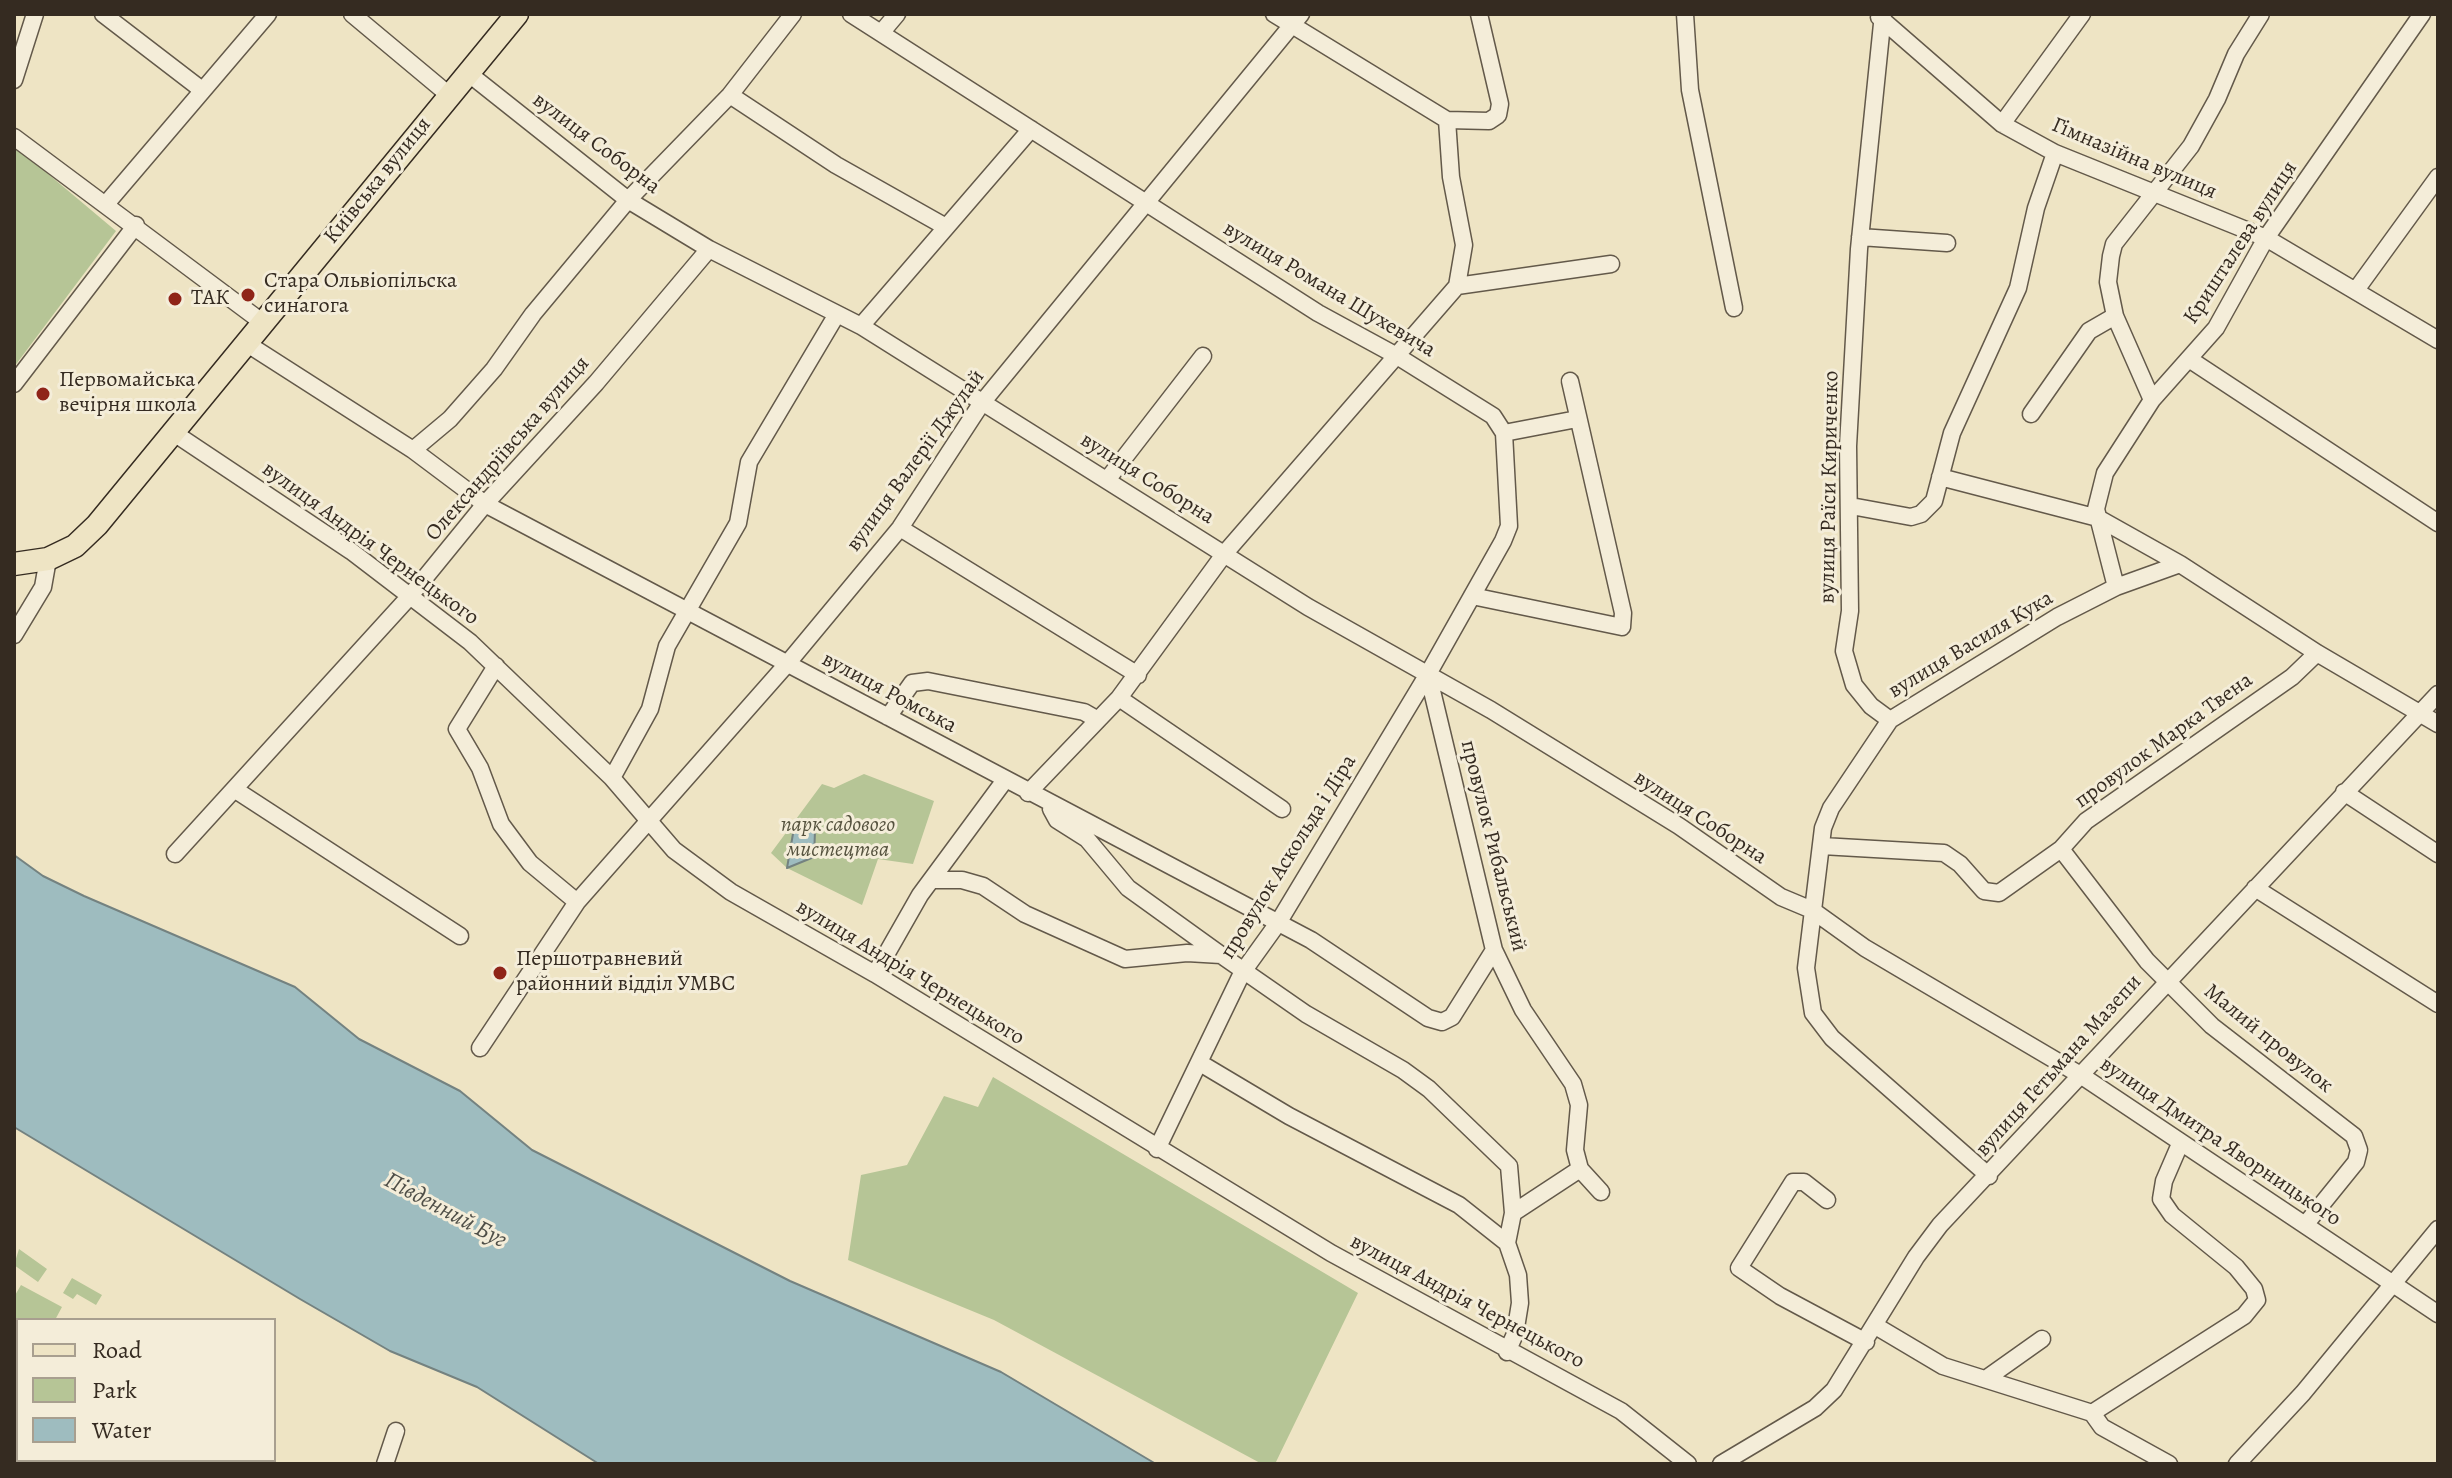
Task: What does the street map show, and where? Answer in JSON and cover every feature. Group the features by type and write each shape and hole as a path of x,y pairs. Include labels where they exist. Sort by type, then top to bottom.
{"main road":[{"name":"Київська вулиця","path":"48,559 75,546 97,525 517,14"},
{"path":"14,564 48,559"}],"street":[{"path":"14,80 35,14"},
{"path":"103,14 202,90"},
{"path":"106,204 268,14"},
{"path":"352,14 449,95"},
{"path":"413,450 450,419 494,369 533,314 628,200 730,95 793,14"},
{"name":"вулиця Романа Шухевича","path":"851,14 1318,313 1397,356 1493,416 1504,433"},
{"path":"881,33 897,14"},
{"path":"1274,14 1297,19 1447,120 1489,121 1498,115 1500,104 1479,14"},
{"path":"1685,14 1690,90 1734,308"},
{"path":"2002,124 2082,14"},
{"path":"2152,400 2115,316 2108,282 2114,244 2158,193 2191,146 2217,99 2236,54 2261,14"},
{"name":"Кришталева вулиця","path":"2116,587 2095,501 2105,473 2152,400 2216,328 2266,238 2422,14"},
{"name":"Гімназійна вулиця","path":"1880,16 2002,124 2055,153 2266,238 2438,340"},
{"name":"вулиця Раїси Кириченко","path":"1880,16 1860,237 1848,446 1850,611 1844,651 1854,685 1871,706 1890,720"},
{"name":"вулиця Валерії Джулай","path":"480,1048 577,902 787,664 900,528 981,404 1297,19"},
{"name":"вулиця Соборна","path":"468,73 628,200 709,249 861,326 1308,607 1428,674 1679,826 1781,897 1812,910"},
{"path":"730,95 836,165 946,227"},
{"path":"1028,793 1119,698 1225,553 1457,286 1464,245 1451,177 1447,120"},
{"path":"861,326 1031,129"},
{"path":"14,137 136,225 262,322"},
{"path":"1851,506 1897,517 1921,514 1934,501 1952,433 2018,288 2036,208 2055,153"},
{"path":"2356,290 2438,177"},
{"path":"14,384 136,225"},
{"path":"1860,237 1947,243"},
{"name":"Олександріївська вулиця","path":"175,854 410,596 485,504 596,383 709,249"},
{"path":"1457,286 1611,264"},
{"path":"612,778 650,709 667,646 738,523 749,462 837,314"},
{"path":"2031,414 2089,331 2115,316"},
{"name":"вулиця Ромська","path":"246,343 413,450 485,504 1311,940 1428,1018 1442,1022 1452,1017 1494,950"},
{"path":"1107,480 1203,356"},
{"path":"2189,359 2438,523"},
{"path":"1570,381 1620,600 1622,627 1472,596 1509,526 1504,433 1577,419"},
{"name":"вулиця Андрія Чернецького","path":"174,433 351,551 496,666 612,778 674,850 731,892 875,974 1331,1253 1507,1352 1621,1411 1688,1464"},
{"path":"1940,477 2098,518 2180,564 2317,653 2438,724"},
{"path":"900,528 1138,675"},
{"path":"14,635 43,587 48,559"},
{"name":"вулиця Василя Кука","path":"1989,1176 1832,1038 1813,1013 1806,968 1823,828 1831,808 1890,720 2057,617 2116,587 2180,564"},
{"name":"провулок Аскольда і Діра","path":"1157,1149 1242,973 1278,923 1472,596"},
{"name":"провулок Марка Твена","path":"1822,846 1944,853 1960,864 1984,891 1993,894 2061,849 2086,821 2292,677 2317,653"},
{"path":"496,666 457,729 480,768 501,824 530,863 577,902"},
{"name":"провулок Рибальський","path":"1428,674 1494,950 1523,1010 1573,1084 1579,1105 1575,1150 1580,1169"},
{"path":"888,717 912,683 928,681 1084,712 1098,720"},
{"name":"вулиця Гетьмана Мазепи","path":"1721,1464 1815,1408 1834,1390 1932,1236 2438,694"},
{"path":"1119,698 1282,809"},
{"path":"875,974 932,880 1005,780"},
{"path":"234,789 460,936"},
{"path":"2344,792 2438,854"},
{"path":"1047,800 1057,820 1087,839 1128,888 1242,973 1341,1036 1403,1070 1429,1089 1509,1166 1513,1213 1507,1243 1518,1275 1520,1303 1515,1334 1507,1352"},
{"name":"Малий провулок","path":"2061,849 2167,981 2212,1026 2354,1136 2359,1150 2356,1162 2305,1225"},
{"path":"932,880 962,880 983,886 1025,914 1125,959 1187,953 1221,955"},
{"path":"2255,888 2438,1004"},
{"name":"вулиця Дмитра Яворницького","path":"1812,910 1865,948 2082,1076 2438,1314"},
{"path":"1200,1063 1289,1116 1459,1205 1507,1243"},
{"path":"2092,1413 2244,1316 2257,1300 2254,1289 2236,1267 2172,1215 2161,1199 2164,1181 2180,1144"},
{"path":"1513,1213 1580,1169 1601,1192"},
{"path":"1827,1200 1804,1182 1793,1182 1739,1268 1780,1296 1866,1342"},
{"path":"2237,1464 2303,1393 2438,1229"},
{"path":"1874,1325 1943,1366 2092,1413 2102,1427 2169,1464"},
{"path":"1987,1378 2042,1339"},
{"path":"385,1464 396,1431"}],"green space":[{"path":"16,147 116,231 14,367 14,149"},
{"name":"парк садового мистецтва","path":"864,774 934,801 913,864 878,859 862,905 787,868 771,853 822,784 834,788"},
{"path":"993,1077 1358,1293 1275,1464 1262,1464 994,1320 848,1260 861,1175 907,1165 944,1096 978,1107"},
{"path":"19,1249 47,1269 38,1282 14,1265"},
{"path":"72,1278 102,1295 96,1305 77,1294 73,1299 63,1293"},
{"path":"21,1285 62,1307 56,1318 16,1318 16,1381 14,1380 14,1297"}],"water":[{"path":"805,821 815,831 814,857 787,868 794,828"},
{"name":"Південний Буг","path":"14,855 43,876 84,896 295,987 359,1039 460,1091 532,1150 790,1281 1001,1372 1156,1464 599,1464 477,1387 390,1351 14,1127"}],"place":[{"name":"Стара Ольвіопільска синагога","path":"248,295"},
{"name":"ТАК","path":"175,299"},
{"name":"Первомайська вечірня школа","path":"43,394"},
{"name":"Першотравневий районний відділ УМВС","path":"500,973"}]}
